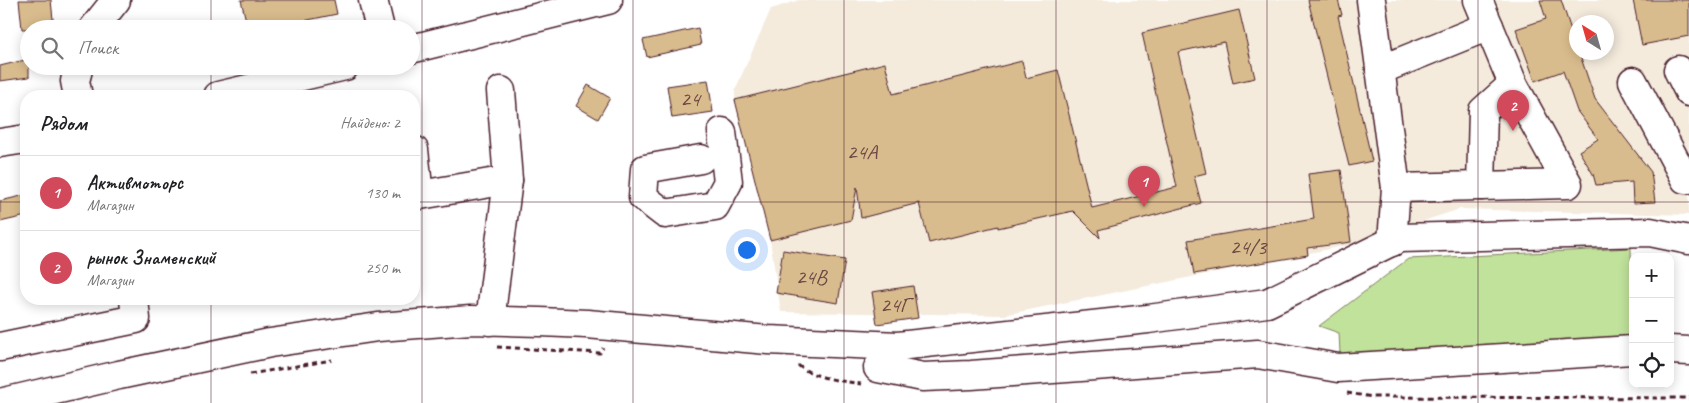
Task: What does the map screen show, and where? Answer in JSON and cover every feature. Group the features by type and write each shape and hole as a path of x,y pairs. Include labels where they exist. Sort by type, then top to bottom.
{"street":[{"path":"100,20 116,0"},
{"path":"373,0 378,20"},
{"path":"420,46 544,8 608,0"},
{"path":"1371,0 1396,188 1392,242"},
{"path":"1396,188 1568,184 1513,84 1478,0"},
{"path":"1380,70 1489,26"},
{"path":"76,75 77,90"},
{"path":"243,90 307,75"},
{"path":"1633,81 1685,179 1689,179"},
{"path":"1481,186 1483,111 1513,84"},
{"path":"491,334 508,180 501,90"},
{"path":"701,159 645,158 643,197 665,214 715,206 728,182 722,132"},
{"path":"0,143 20,139"},
{"path":"420,195 508,180"},
{"path":"0,403 119,374 270,343 378,327 471,320 491,334 587,324 768,340 898,346 1148,319 1267,303 1399,238 1650,232 1689,240"},
{"path":"0,347 136,319 135,305"},
{"path":"872,376 962,376 1258,354 1338,368 1629,350"},
{"path":"1674,350 1689,351"}],"path":[{"path":"491,334 600,353"},
{"path":"247,374 335,359"},
{"path":"795,363 802,369 829,378 872,376"},
{"path":"1344,392 1373,397 1689,398"}],"shaded area":[{"path":"799,0 1689,0 1689,215 1460,209 1354,244 1004,315 781,312 770,240 735,100 735,90 771,9"}],"green space":[{"path":"1631,248 1631,253 1629,253 1629,356 1341,373 1339,333 1319,326 1408,259"}],"building":[{"path":"19,0 51,0 53,20 21,20"},
{"path":"241,0 334,0 337,14 308,20 246,20"},
{"path":"1308,0 1338,0 1342,15 1338,16 1372,161 1349,166"},
{"path":"1540,0 1561,0 1569,24 1569,60 1582,60 1595,99 1651,172 1655,202 1633,203 1632,182 1596,185 1593,174 1579,151 1598,139 1577,111 1563,71 1535,81 1516,29 1546,19"},
{"path":"1633,0 1689,0 1689,36 1642,45"},
{"path":"1239,10 1255,78 1233,83 1224,42 1178,52 1206,173 1194,176 1201,203 1098,230 1100,238 1073,211 998,228 998,226 929,243 919,203 861,218 857,187 851,220 770,240 735,100 885,63 893,94 1022,61 1026,78 1058,70 1092,208 1177,187 1142,33"},
{"path":"698,28 701,45 647,57 643,40"},
{"path":"20,61 20,75 29,75 29,77 0,81 0,66"},
{"path":"708,80 713,112 672,118 667,86"},
{"path":"588,85 610,98 598,119 576,106"},
{"path":"1341,170 1351,242 1307,248 1308,255 1194,274 1188,240 1314,219 1308,174"},
{"path":"20,196 20,217 0,222 0,201"},
{"path":"783,250 845,260 838,303 776,293"},
{"path":"913,286 918,318 877,324 872,292"}],"place":[{"name":"рынок Знаменский","path":"1513,131"},
{"name":"Активмоторс","path":"1144,207"}]}
